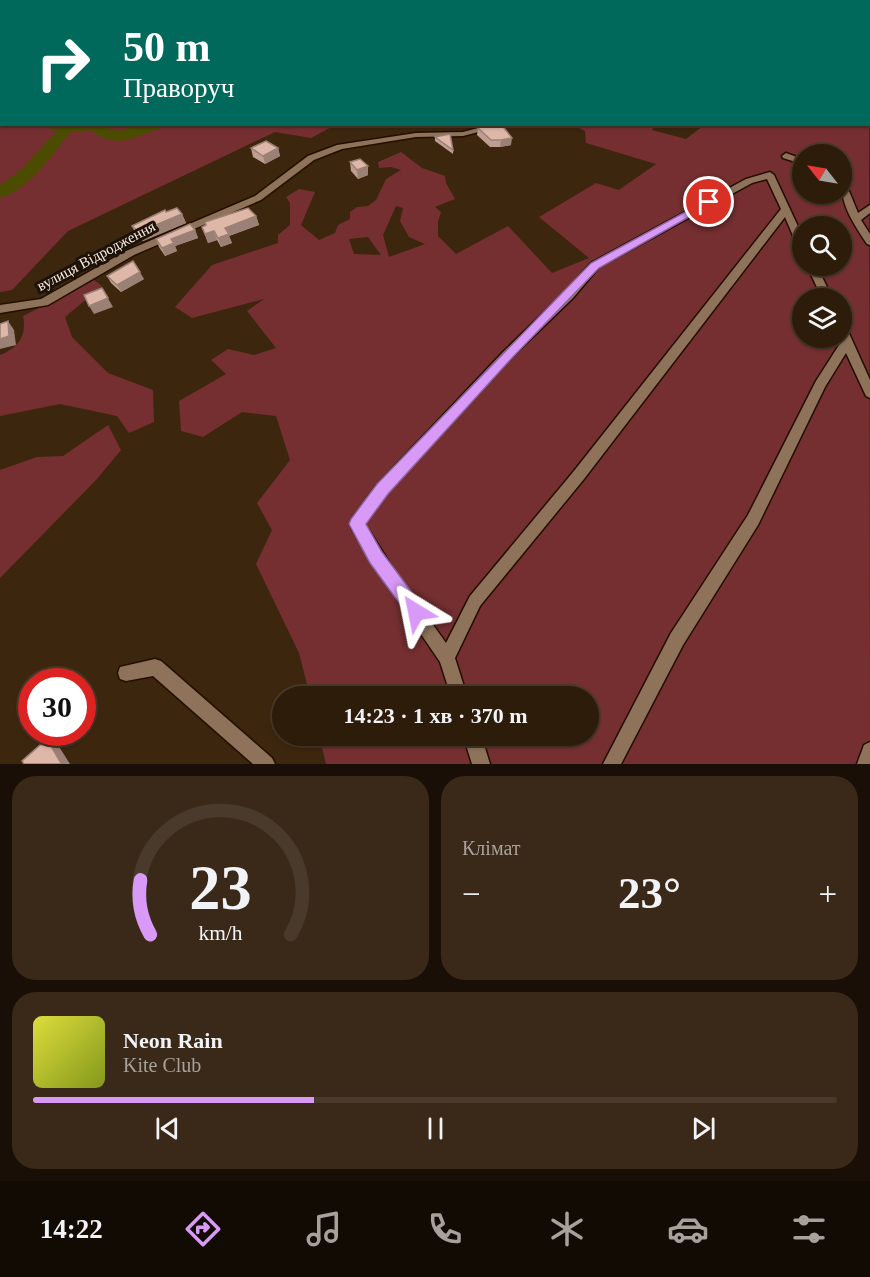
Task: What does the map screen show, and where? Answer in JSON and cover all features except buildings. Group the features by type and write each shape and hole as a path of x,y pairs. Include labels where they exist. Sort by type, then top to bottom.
{"street":[{"name":"вулиця Відродження","path":"0,309 44,302 130,253 258,198 311,158 340,147 416,135 463,134 497,126"},
{"path":"786,156 792,158"},
{"path":"456,686 447,658 406,597 376,558 357,524 382,489 507,355 595,266 669,223 749,181 770,175 792,223"},
{"path":"850,204 870,242"},
{"path":"856,219 870,208"},
{"path":"447,658 475,601 579,475 786,209"},
{"path":"612,764 677,639 753,520 838,348"},
{"path":"849,348 870,393"},
{"path":"126,673 155,667 266,764"},
{"path":"475,746 481,764"},
{"path":"866,764 870,751"}],"shaded area":[{"path":"0,126 333,126 311,138 275,132 68,231 12,290 0,292"},
{"path":"575,126 654,126 652,130 686,139 703,126 869,126 870,764 326,764 322,746 599,746 599,686 307,686 299,653 256,564 272,530 257,503 290,460 276,416 242,412 203,437 181,431 179,401 226,374 211,360 228,349 254,355 276,348 247,311 264,299 192,318 175,307 212,265 278,243 278,235 290,225 290,203 286,197 299,189 315,192 301,225 319,240 335,233 338,225 350,219 350,212 357,207 368,206 376,200 386,179 401,170 391,167 379,168 378,162 401,152 422,168 445,176 446,183 455,199 435,207 441,212 438,236 456,254 508,226 552,273 589,258 539,217 596,183 619,190 656,164 586,143 585,131","holes":["396,206 403,208 400,221 409,237 425,244 389,257 383,235","368,237 381,255 354,254 349,239"]},
{"path":"94,280 102,286 65,317 72,337 108,373 153,390 154,422 129,433 117,416 60,404 0,416 0,355 12,349 20,340 24,330 23,316"},
{"path":"108,425 121,450 96,480 0,578 0,470 37,457 63,456"}],"waterway":[{"path":"43,126 66,129"},
{"path":"0,193 28,173 66,129 75,126"},
{"path":"96,126 106,135 124,136 152,126"}],"route":[{"path":"416,612 376,558 357,524 382,489 450,419 507,355 569,295 595,266 709,202"}]}
